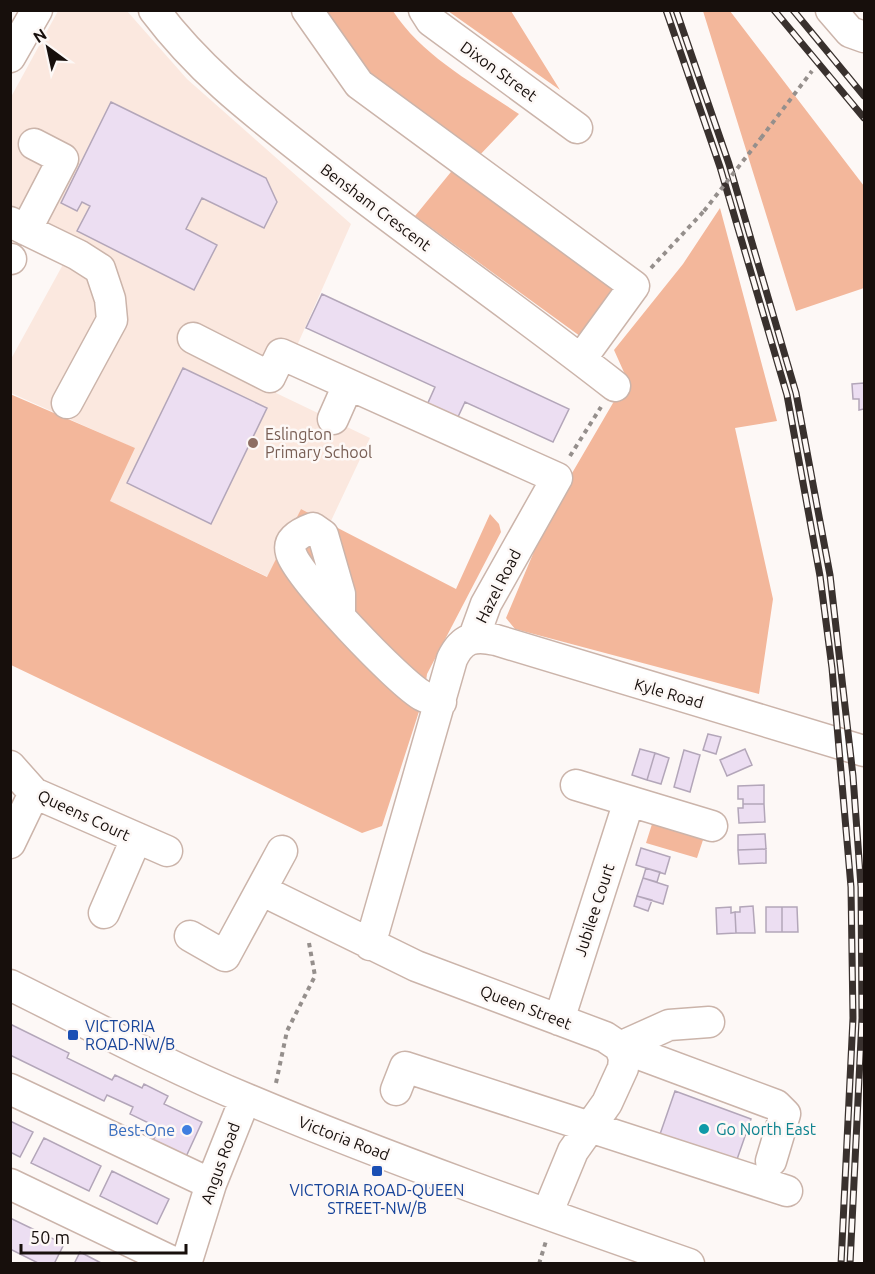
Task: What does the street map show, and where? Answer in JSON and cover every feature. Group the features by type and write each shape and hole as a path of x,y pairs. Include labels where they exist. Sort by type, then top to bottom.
{"street":[{"path":"10,57 37,10"},
{"name":"Bensham Crescent","path":"154,10 182,46 227,91 377,209 615,386"},
{"path":"307,10 359,84 634,286 581,359"},
{"name":"Dixon Street","path":"424,10 431,21 577,128"},
{"path":"831,10 850,32 864,37"},
{"path":"34,144 63,159 18,226 78,255 100,270 110,298 112,320 67,403"},
{"path":"193,338 270,377 281,354 557,478"},
{"path":"333,418 348,385"},
{"name":"Hazel Road","path":"370,945 456,651 460,645 474,637 486,604 557,478"},
{"path":"340,615 395,674 424,696 441,702"},
{"name":"Kyle Road","path":"474,637 496,640 864,751"},
{"name":"Queens Court","path":"10,765 34,794 167,851"},
{"path":"576,785 711,826"},
{"path":"10,843 34,794"},
{"name":"Jubilee Court","path":"559,1020 629,801"},
{"path":"104,913 136,839"},
{"path":"189,936 225,956 282,851"},
{"name":"Queen Street","path":"261,890 416,966 604,1037 620,1047 776,1105 785,1114 771,1161"},
{"name":"Victoria Road","path":"10,985 259,1104 547,1214 688,1263"},
{"path":"547,1214 563,1170 617,1084 624,1058 620,1047 669,1025 709,1022"},
{"path":"396,1090 405,1068 787,1191"},
{"path":"10,1089 211,1184"},
{"name":"Angus Road","path":"186,1263 211,1184 259,1104"},
{"path":"10,1184 177,1263"}],"path":[{"path":"634,286 704,211 812,71"},
{"path":"557,478 615,386"},
{"path":"259,1104 287,1031 315,976 304,912"}],"shaded area":[{"path":"58,11 127,11 187,79 351,224 276,393 370,438 330,523 301,509 268,577 109,501 134,448 11,393 11,359 66,259 11,230 11,97"},
{"path":"321,11 393,11 405,27 434,55 519,114 476,159 364,75"},
{"path":"448,11 511,11 560,90"},
{"path":"703,11 730,11 864,186 864,288 796,311"},
{"path":"455,167 619,288 584,339 415,216"},
{"path":"720,208 777,421 735,428 773,599 759,694 515,629 506,618 554,504 627,379 614,350 683,264"},
{"path":"10,394 135,448 110,501 267,577 301,509 456,589 490,514 499,524 501,532 427,674 424,696 382,826 362,833 11,665"},
{"path":"652,824 704,837 697,858 646,843"}],"building":[{"path":"111,102 266,178 277,202 264,228 202,198 186,229 217,245 194,290 77,231 90,206 82,202 77,211 61,203"},
{"path":"322,294 569,409 553,442 465,402 457,419 427,405 435,387 306,328"},
{"path":"183,368 267,408 211,524 127,483"},
{"path":"864,383 864,409 859,410 859,399 853,399 852,384"},
{"path":"708,734 721,737 716,754 703,750"},
{"path":"640,749 655,753 647,780 632,775"},
{"path":"745,749 752,765 727,776 720,760"},
{"path":"684,750 700,755 690,792 674,787"},
{"path":"655,753 669,758 661,784 647,780"},
{"path":"764,785 764,804 743,804 743,799 738,799 738,786"},
{"path":"743,804 764,804 765,822 739,823 738,808 743,808"},
{"path":"765,834 766,849 738,850 738,835"},
{"path":"641,848 670,857 665,874 636,865"},
{"path":"766,849 766,863 739,864 738,850"},
{"path":"646,868 660,872 657,882 643,878"},
{"path":"643,878 668,886 663,904 637,896"},
{"path":"637,896 652,900 648,911 634,906"},
{"path":"753,906 755,933 736,933 735,912 740,912 740,907"},
{"path":"731,907 731,913 735,912 736,933 717,934 716,908"},
{"path":"766,907 782,907 782,932 766,932"},
{"path":"782,907 797,907 798,932 782,932"},
{"path":"10,1024 69,1053 67,1058 112,1080 115,1075 142,1088 144,1084 168,1096 164,1104 202,1122 184,1161 151,1145 159,1128 130,1114 133,1107 107,1095 104,1101 10,1055"},
{"name":"Go North East","path":"675,1091 751,1119 734,1168 658,1140"},
{"path":"10,1121 33,1132 20,1157 10,1152"},
{"path":"44,1138 101,1166 89,1191 31,1163"},
{"path":"112,1171 169,1199 157,1224 100,1196"},
{"path":"10,1218 64,1244 54,1264 40,1264 10,1249"},
{"path":"80,1252 103,1264 74,1264"}],"railway":[{"path":"666,10 720,167 787,395 820,576 832,668 851,887 853,1018 841,1264"},
{"path":"676,10 729,164 796,393 830,575 853,776 861,887 862,1018 850,1264"},
{"path":"774,10 864,118"},
{"path":"793,10 864,96"}],"place":[{"name":"Eslington Primary School","path":"253,443"},
{"name":"VICTORIA ROAD-NW/B","path":"73,1035"},
{"name":"Go North East","path":"704,1129"},
{"name":"Best-One","path":"187,1130"},
{"name":"VICTORIA ROAD-QUEEN STREET-NW/B","path":"377,1171"}]}
